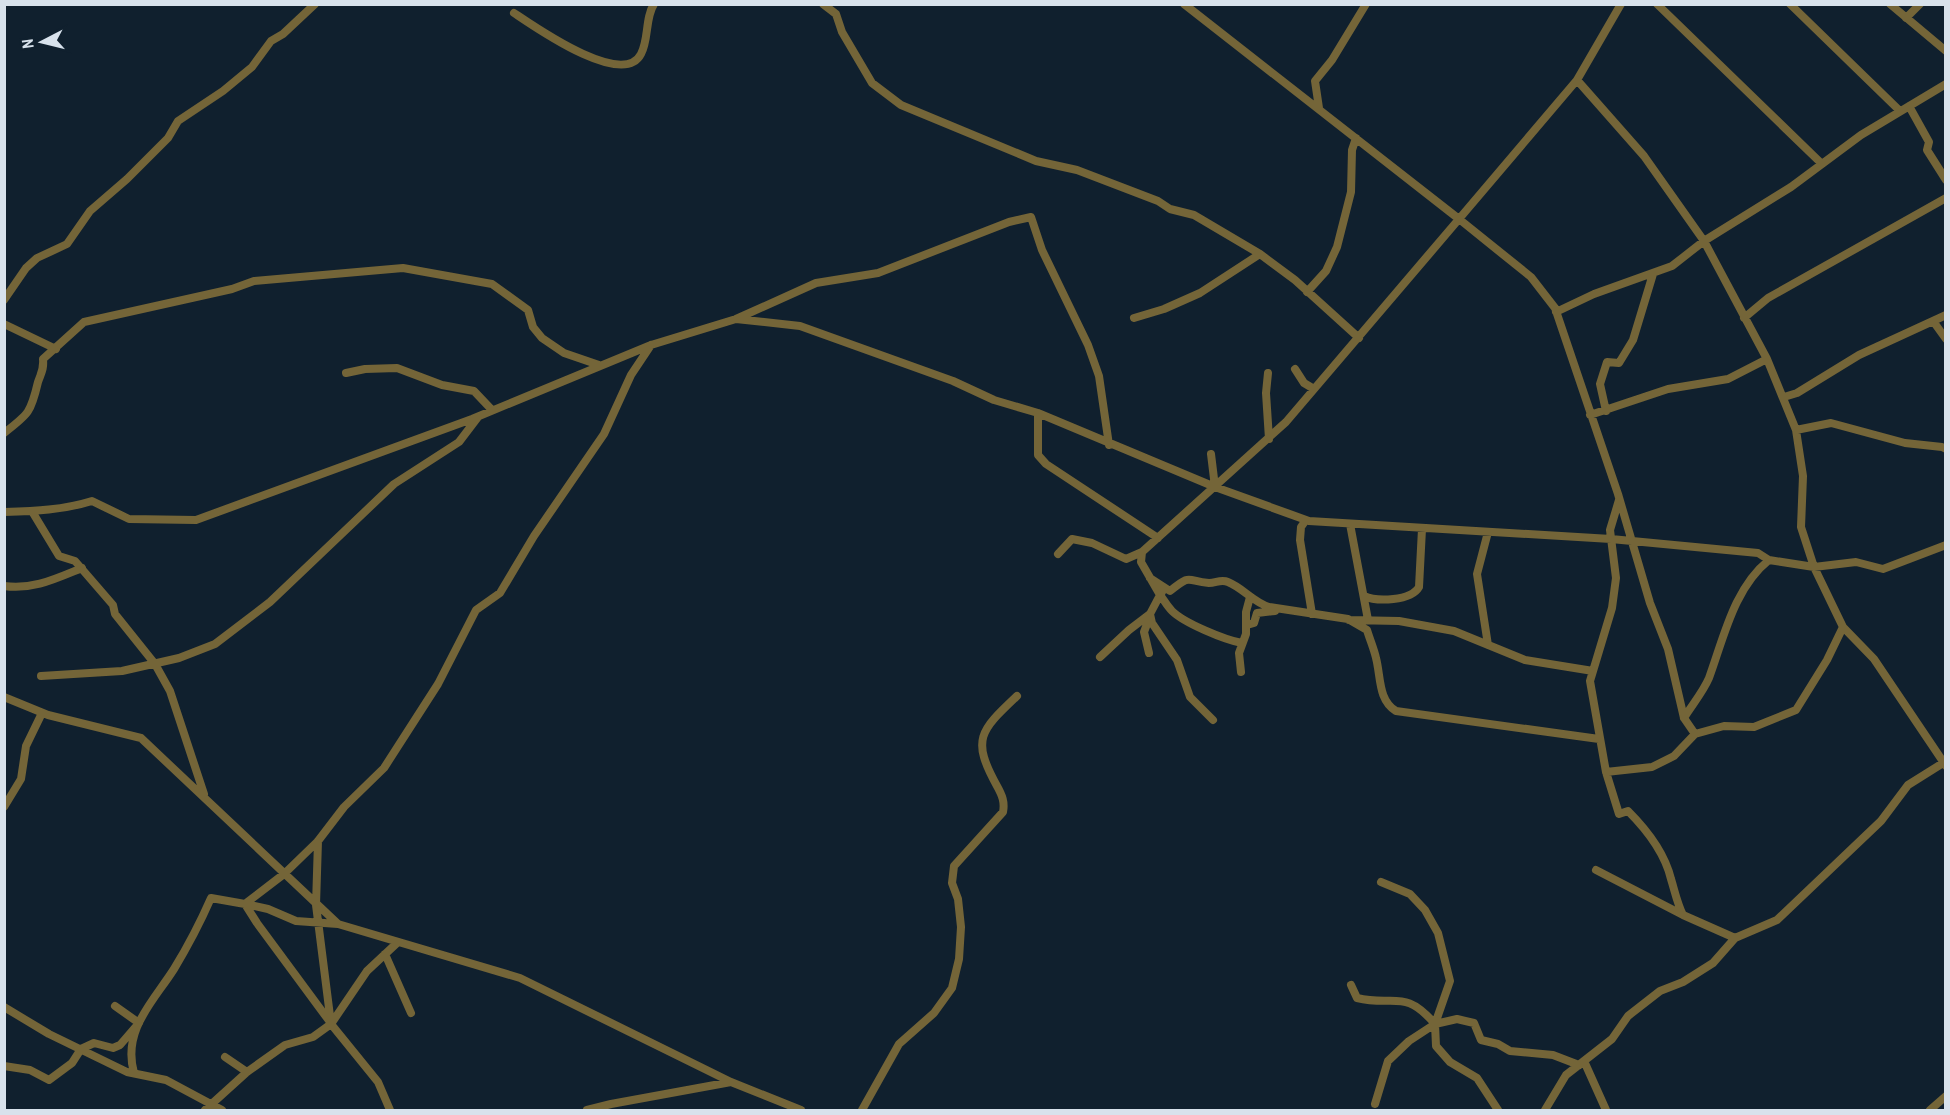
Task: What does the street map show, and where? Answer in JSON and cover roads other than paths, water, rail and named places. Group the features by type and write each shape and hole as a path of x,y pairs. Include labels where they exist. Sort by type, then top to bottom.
{"street":[{"path":"4,300 37,258 67,244 90,211 127,179 168,138 178,121 223,91 252,67 271,41 283,34 315,4"},
{"path":"514,13 596,60 618,65 632,63 641,54 654,4"},
{"path":"823,4 836,14 842,32 872,83 901,105 1036,161 1077,170 1158,201 1170,209 1194,215 1260,254 1295,280 1359,338"},
{"path":"1184,4 1531,277 1556,312 1618,494 1650,603 1668,649 1684,718 1695,734"},
{"path":"1319,108 1315,81 1332,60 1366,4"},
{"path":"1058,554 1072,539 1092,543 1126,559 1142,552 1269,439 1359,338 1578,80 1621,4"},
{"path":"1657,4 1822,164"},
{"path":"1790,4 1900,111"},
{"path":"1890,4 1946,51"},
{"path":"1906,18 1920,4"},
{"path":"1545,1110 1566,1075 1612,1039 1628,1016 1646,1001 1713,963 1735,938 1777,920 1881,821 1908,785 1944,765 1874,660 1843,627 1814,567 1801,526 1803,476 1796,430 1767,359 1704,242 1644,156 1578,80"},
{"path":"1556,312 1594,294 1672,266 1704,242 1791,187 1861,135 1946,84"},
{"path":"1909,106 1929,142 1927,150 1946,180"},
{"path":"1307,292 1326,271 1337,247 1351,192 1352,150 1356,138"},
{"path":"1744,318 1768,298 1946,198"},
{"path":"4,512 33,513 54,507 63,510 92,501 129,519 196,520 478,416 651,345 736,319 816,284 878,273 1001,225 1031,218 1042,250 1084,338 1099,376 1109,445"},
{"path":"1134,318 1164,309 1200,293 1260,254"},
{"path":"4,433 22,420 33,406 38,381 44,372 44,359 84,322 254,281 403,268 492,284 528,310 533,327 542,339 564,353 599,365"},
{"path":"1606,411 1600,384 1607,362 1618,363 1633,340 1653,274"},
{"path":"1784,397 1797,393 1859,355 1946,315"},
{"path":"736,319 800,326 953,381 994,400 1038,413 1109,445 1306,520 1630,540 1758,553 1769,560 1814,567 1856,562 1883,569 1946,545"},
{"path":"1932,321 1946,339"},
{"path":"4,324 56,349"},
{"path":"246,904 285,874 318,841 344,807 384,768 438,684 476,610 500,593 534,536 604,434 631,375 651,345"},
{"path":"1590,415 1668,389 1728,379 1767,359"},
{"path":"346,373 365,369 397,368 442,385 474,391 492,410"},
{"path":"1295,369 1304,382 1314,389"},
{"path":"1268,373 1266,393 1269,439"},
{"path":"1038,413 1038,455 1046,464 1158,538"},
{"path":"41,676 88,675 155,664 179,658 215,644 270,602 394,484 459,442 478,416"},
{"path":"1796,430 1831,423 1905,443 1946,449"},
{"path":"1211,454 1215,487"},
{"path":"1618,494 1619,504 1610,530 1616,578 1612,608 1593,671 1591,688 1599,740 1619,814 1628,811 1652,839 1671,877 1675,897 1683,915"},
{"path":"33,513 59,556 75,561 82,568 113,605 115,614 155,664 170,691 204,795"},
{"path":"1306,520 1301,527 1300,540 1311,614"},
{"path":"1350,524 1368,620"},
{"path":"1364,596 1371,599 1406,598 1415,594 1419,587 1422,528"},
{"path":"1488,532 1477,574 1488,645"},
{"path":"1142,552 1141,562 1172,611 1192,624 1226,639 1242,642"},
{"path":"1684,718 1708,681 1723,632 1754,573 1769,560"},
{"path":"4,586 19,588 40,585 82,568"},
{"path":"1150,578 1170,591"},
{"path":"1170,591 1185,579 1197,579 1209,583 1220,580 1229,582 1258,604 1347,620 1399,621 1454,631 1525,660 1593,671"},
{"path":"1149,653 1144,632 1150,614 1164,589 1170,591"},
{"path":"1241,672 1239,653 1247,625 1246,612 1250,597"},
{"path":"1247,625 1254,623 1257,613 1275,611 1280,607"},
{"path":"1100,657 1150,614"},
{"path":"1150,614 1152,623 1177,660 1191,697 1213,720"},
{"path":"1347,620 1367,630 1376,658 1383,698 1396,711 1599,740"},
{"path":"1606,772 1652,767 1674,756 1695,734 1724,726 1754,727 1796,710 1827,660 1843,627"},
{"path":"862,1110 899,1044 934,1013 952,988 959,959 962,927 958,899 952,883 954,866 1003,812 1005,804 986,768 981,753 981,737 987,726 1017,696"},
{"path":"4,697 42,713 141,738 204,795 338,924"},
{"path":"4,807 21,779 26,746 42,713"},
{"path":"318,841 316,905 331,1024"},
{"path":"1596,870 1683,915 1735,938"},
{"path":"1382,882 1410,894 1425,910 1438,933 1450,981 1435,1024 1436,1046 1449,1062 1477,1078 1498,1110"},
{"path":"134,1073 130,1049 144,1010 173,971 211,898 268,909 296,921 338,924 520,978 731,1082 801,1110"},
{"path":"246,904 257,923 309,990 331,1024 378,1082 390,1110"},
{"path":"208,1107 247,1072 285,1045 313,1037 331,1024 367,971 397,942"},
{"path":"385,954 411,1013"},
{"path":"1351,986 1357,998 1398,999 1420,1007 1435,1024"},
{"path":"115,1006 139,1023"},
{"path":"4,1007 81,1049 134,1073 166,1080 208,1107 222,1110"},
{"path":"1375,1104 1388,1061 1409,1041 1435,1024 1457,1019 1474,1023 1481,1040 1498,1044 1510,1051 1553,1055 1581,1063 1606,1110"},
{"path":"4,1066 30,1070 49,1080 72,1063 81,1049 94,1043 113,1048 120,1045 128,1032 139,1023"},
{"path":"225,1057 247,1072"},
{"path":"587,1110 731,1082"},
{"path":"1930,1110 1946,1096"}]}
